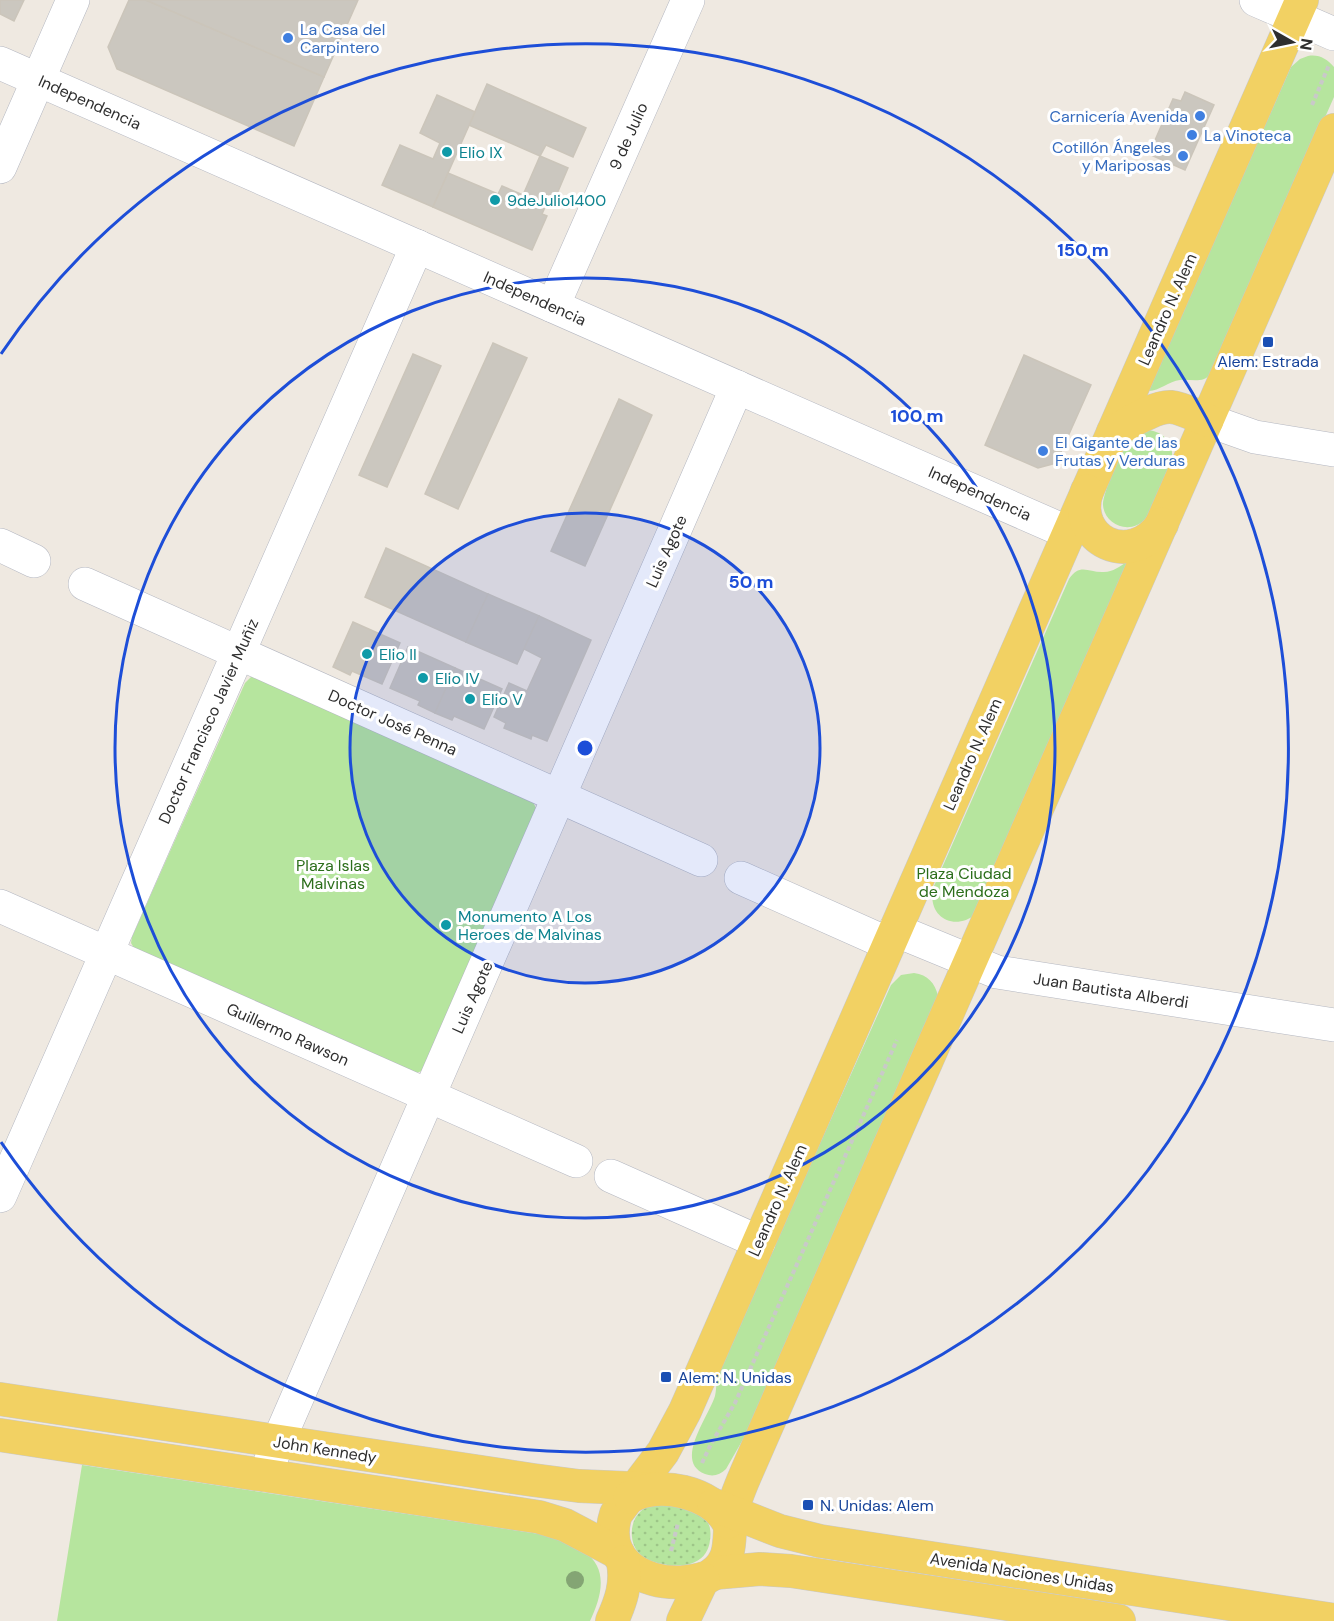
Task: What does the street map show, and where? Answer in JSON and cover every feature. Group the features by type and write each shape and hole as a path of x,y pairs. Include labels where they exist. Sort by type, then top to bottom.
{"main road":[{"name":"Leandro N. Alem","path":"612,1621 624,1590 625,1578 613,1534 616,1514 637,1492 675,1432 1298,8"},
{"path":"725,1515 1334,130"},
{"path":"1113,432 1146,414 1169,407 1181,409 1207,420"},
{"path":"1088,489 1084,502 1087,521 1093,531 1108,543 1120,547 1139,545 1155,534 1162,523"},
{"name":"John Kennedy","path":"0,1399 541,1482 637,1492"},
{"name":"John Kennedy","path":"0,1435 539,1517 565,1525 620,1557"},
{"path":"637,1492 677,1491 703,1499 725,1515 731,1536 727,1556 709,1576 683,1621"},
{"name":"Avenida Naciones Unidas","path":"725,1515 799,1537 1334,1620"},
{"path":"620,1557 637,1573 656,1580 683,1582 709,1576"},
{"name":"Avenida Naciones Unidas","path":"709,1576 760,1569 791,1571 1021,1614 1119,1621"}],"street":[{"path":"0,167 73,0"},
{"name":"9 de Julio","path":"553,306 688,0"},
{"path":"1256,0 1298,8 1334,34"},
{"name":"Independencia","path":"0,63 1069,533"},
{"name":"Doctor Francisco Javier Muñiz","path":"0,1196 417,246"},
{"name":"Luis Agote","path":"265,1475 737,387"},
{"path":"1207,420 1255,437 1334,450"},
{"path":"0,546 34,561"},
{"name":"Doctor José Penna","path":"85,584 701,860"},
{"path":"741,878 892,937"},
{"name":"Guillermo Rawson","path":"0,906 576,1161"},
{"name":"Juan Bautista Alberdi","path":"892,937 997,972 1334,1025"},
{"path":"611,1176 759,1242"},
{"path":"1021,1614 1027,1573"}],"path":[{"path":"698,1471 735,1403 900,1035"},
{"path":"671,1553 679,1519"}],"green space":[{"path":"1308,56 1322,58 1334,67 1334,97 1214,369 1204,379 1176,381 1149,391 1291,67 1300,59"},
{"path":"1149,430 1164,436 1172,449 1172,460 1148,516 1137,525 1120,526 1110,520 1104,511 1106,492 1117,461 1129,440"},
{"name":"Plaza Ciudad de Mendoza","path":"1129,562 976,914 958,922 943,918 937,913 934,905 932,896 934,886 1069,579 1077,571 1107,572"},
{"name":"Plaza Islas Malvinas","path":"251,677 533,802 536,808 422,1071 416,1073 134,948 131,943 245,683"},
{"path":"914,973 930,980 938,996 761,1408 726,1469 716,1475 705,1474 696,1468 692,1460 693,1449 715,1396 719,1369 891,985 901,975"},
{"path":"82,1465 553,1536 592,1558 600,1575 600,1593 590,1621 57,1621"},
{"path":"658,1504 695,1512 707,1521 710,1529 709,1544 706,1553 701,1558 690,1564 668,1565 653,1562 638,1552 632,1534 634,1521 643,1510"}],"building":[{"path":"0,0 24,0 14,21 0,14"},
{"path":"129,0 146,0 324,77 294,146 117,69 108,47"},
{"name":"La Casa del Carpintero","path":"146,0 358,0 324,77"},
{"path":"487,84 586,128 573,157 546,145 540,156 469,125"},
{"path":"1185,92 1214,105 1185,170 1149,154 1173,99 1181,101"},
{"name":"Elio IX","path":"437,95 475,112 433,207 382,185 400,145 433,159 440,143 420,133"},
{"name":"9deJulio1400","path":"540,156 568,168 551,208 546,205 542,214 547,216 532,250 433,207 448,173 498,194 502,186 523,195"},
{"path":"493,343 527,358 458,509 425,494"},
{"path":"413,354 441,366 387,487 359,475"},
{"path":"1024,355 1091,385 1056,463 1038,468 985,445"},
{"path":"619,399 652,415 585,566 551,551"},
{"path":"386,548 488,594 466,642 365,597"},
{"path":"488,594 539,616 517,664 466,642"},
{"path":"539,616 591,640 547,741 532,735 531,739 504,728 506,723 494,717 509,683 527,691 542,658 524,649"},
{"name":"Elio II","path":"353,622 400,643 382,684 352,671 350,675 333,667"},
{"name":"Elio IV","path":"408,647 455,668 435,713 418,705 420,701 390,688"},
{"name":"Elio V","path":"455,668 502,689 484,729 454,716 452,720 435,713"}],"place":[{"name":"La Casa del Carpintero","path":"288,38"},
{"name":"Carnicería Avenida","path":"1200,116"},
{"name":"La Vinoteca","path":"1192,135"},
{"name":"Elio IX","path":"447,152"},
{"name":"Cotillón Ángeles y Mariposas","path":"1183,156"},
{"name":"9deJulio1400","path":"495,200"},
{"name":"Alem: Estrada","path":"1268,342"},
{"name":"El Gigante de las Frutas y Verduras","path":"1043,451"},
{"name":"Elio II","path":"367,654"},
{"name":"Elio IV","path":"423,678"},
{"name":"Elio V","path":"470,699"},
{"name":"Monumento A Los Heroes de Malvinas","path":"446,925"},
{"name":"Alem: N. Unidas","path":"666,1377"},
{"name":"N. Unidas: Alem","path":"808,1505"}]}
